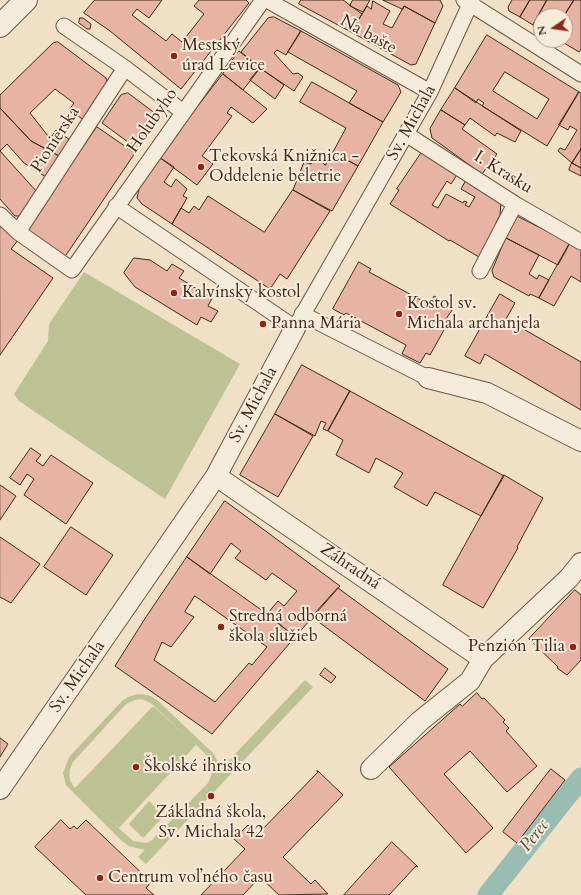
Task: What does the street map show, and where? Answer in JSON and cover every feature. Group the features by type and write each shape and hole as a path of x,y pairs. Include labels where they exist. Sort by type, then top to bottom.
{"street":[{"path":"0,26 26,0"},
{"name":"Holubyho","path":"18,232 72,270 263,0"},
{"name":"Na bašte","path":"267,0 430,92"},
{"path":"469,1 581,74"},
{"name":"Sv. Michala","path":"0,789 216,476 299,321 367,205 430,92 469,1"},
{"path":"64,26 125,68 183,112"},
{"name":"Pionierska","path":"18,232 125,68"},
{"name":"I. Krasku","path":"406,134 515,204 581,242"},
{"path":"480,271 515,204"},
{"path":"116,206 299,321 428,378 487,393 581,441"},
{"path":"0,215 18,232"},
{"name":"Záhradná","path":"216,476 483,659"},
{"path":"371,769 420,721 470,681 483,659 569,578 581,562"}],"green space":[{"path":"84,272 240,364 165,499 19,401 14,394 48,341 49,324"},
{"path":"305,680 313,687 146,864 138,857 145,850 129,846 122,841 66,785 63,773 69,757 123,700 140,694 153,697 157,700 213,753 218,762 219,771","holes":["142,699 152,704 190,740 153,706 75,788 71,782 70,775 70,769 73,762 126,704","196,745 205,753 210,762 212,767 211,777 208,783 151,841 146,843 133,841 91,803 119,828"]},
{"path":"149,801 164,816 143,838 129,824"}],"building":[{"name":"Mestský úrad Levice","path":"95,0 162,0 149,18 137,9 132,15 166,41 172,34 182,42 204,14 194,6 199,0 246,0 249,3 181,89 110,31 84,13"},
{"path":"301,0 343,0 362,14 351,32 299,4"},
{"path":"353,0 370,0 363,12 350,6"},
{"path":"383,0 440,0 443,6 435,23 404,6 403,9"},
{"path":"512,0 530,0 520,17 509,11 508,7"},
{"path":"530,0 547,0 543,8 533,8 533,25 520,17"},
{"path":"547,0 574,0 569,8 543,8"},
{"path":"574,0 581,0 581,50 579,52 572,48 573,8 569,8"},
{"path":"373,1 390,11 383,24 392,28 404,6 435,23 416,64 411,65 351,32 367,6 371,9"},
{"path":"274,17 301,31 286,55 277,50 274,53 293,74 298,73 303,77 294,91 260,68 241,52 268,18"},
{"path":"80,18 83,18 91,24 90,29 87,29 79,23"},
{"path":"301,31 398,85 401,92 383,122 349,103 357,91 288,52"},
{"path":"487,35 579,92 547,146 482,106 484,103 478,99 476,103 455,88","holes":["505,72 549,99 537,119 493,91"]},
{"path":"58,42 106,78 107,83 84,120 69,110 74,103 55,89 30,113 48,136 52,136 56,130 70,140 59,156 31,141 0,108 0,95 53,43"},
{"path":"239,51 260,68 243,90 223,74"},
{"path":"260,68 284,85 275,99 250,80"},
{"path":"223,74 267,109 253,123 231,107 227,113 232,116 202,156 213,164 197,185 159,157"},
{"path":"312,82 383,122 358,166 333,152 346,128 300,102"},
{"path":"455,88 521,131 515,142 497,133 495,136 470,118 465,125 441,110"},
{"path":"579,92 581,93 581,149 572,163 558,151 560,148 565,150 577,130 570,126 568,130 559,125"},
{"path":"128,93 160,117 135,152 126,145 128,142 102,123 121,95"},
{"path":"0,108 31,141 59,156 46,177 24,163 7,144 0,151"},
{"path":"441,110 465,125 462,129 497,154 482,174 432,138 430,129"},
{"path":"97,127 135,153 64,258 26,231"},
{"path":"581,149 581,168 572,163"},
{"path":"0,151 37,192 21,216 15,216 0,199"},
{"path":"333,152 358,166 332,211 293,190 304,162 311,164 313,159 319,158 325,165"},
{"path":"422,152 457,175 451,184 447,181 432,205 438,208 446,194 463,203 464,201 467,202 465,205 469,207 475,197 461,189 466,180 501,203 500,215 496,226 479,257 450,240 449,241 390,204 399,190 397,189"},
{"path":"159,157 174,167 164,182 171,187 176,179 187,189 183,196 187,198 172,224 142,204 137,198 139,189"},
{"path":"572,163 581,168 581,176 569,170"},
{"path":"293,190 330,211 287,279 280,274 270,289 172,224 181,208 189,213 194,206 199,210 208,196 264,232"},
{"path":"517,216 570,243 558,265 506,238"},
{"path":"0,226 19,239 11,249 53,278 0,355"},
{"path":"506,238 539,255 529,274 537,279 539,275 549,280 539,298 530,294 529,296 494,277 492,271"},
{"path":"570,243 581,249 581,282 571,276 554,306 539,298"},
{"name":"Kalvínsky kostol","path":"134,258 150,260 167,271 172,264 184,271 179,278 212,298 208,306 218,311 211,322 201,317 197,325 135,287 124,273"},
{"name":"Kostol sv. Michala archanjela","path":"359,262 371,269 369,272 430,305 434,296 454,307 446,319 449,321 430,355 426,353 420,363 402,354 406,345 346,313 344,315 333,309"},
{"path":"500,294 515,303 506,319 581,362 581,410 485,354 480,364 465,356"},
{"path":"302,365 350,391 328,431 323,429 326,423 321,421 315,436 275,414"},
{"path":"350,391 504,476 481,516 435,492 427,506 394,487 403,473 376,458 369,473 336,455 343,440 328,431"},
{"path":"275,414 313,436 278,497 240,475"},
{"path":"31,448 41,455 36,461 43,466 51,455 93,483 66,524 24,495 34,479 27,474 20,485 10,478"},
{"path":"504,475 543,498 517,547 518,548 483,608 443,585"},
{"path":"0,485 16,496 0,520"},
{"path":"225,501 340,586 295,637 267,614 278,601 284,606 297,591 272,573 266,580 235,558 241,551 231,543 210,574 187,557"},
{"path":"71,527 113,555 86,595 44,567"},
{"path":"0,537 40,564 11,603 0,597"},
{"path":"187,557 267,614 295,637 212,734 115,666","holes":["195,596 267,647 252,665 249,663 215,702 154,660 162,642 171,647 194,617 185,612"]},
{"path":"338,588 448,669 425,701 312,617"},
{"path":"575,590 581,595 581,660 567,675 557,668 558,667 529,639"},
{"path":"325,668 336,677 331,683 320,675"},
{"path":"477,693 482,699 484,698 505,720 503,722 509,728 506,731 537,766 507,792 470,751 444,774 493,828 466,853 389,767 460,704 462,706"},
{"path":"0,738 8,744 0,757"},
{"path":"551,769 565,780 517,843 503,832"},
{"path":"317,771 343,795 283,857 311,884 315,880 328,894 279,895 260,877 243,895 201,895 245,849 234,839 248,825 258,834 318,772"},
{"path":"61,820 70,829 74,826 77,829 86,820 151,882 146,888 154,895 86,895 35,847"},
{"path":"392,842 418,867 416,866 389,895 344,895"}],"waterway":[{"name":"Perec","path":"488,895 581,778"}],"place":[{"name":"Mestský úrad Levice","path":"174,56"},
{"name":"Tekovská Knižnica - Oddelenie beletrie","path":"201,167"},
{"name":"Kalvínsky kostol","path":"174,293"},
{"name":"Kostol sv. Michala archanjela","path":"399,314"},
{"name":"Panna Mária","path":"263,324"},
{"name":"Stredná odborná škola služieb","path":"221,627"},
{"name":"Penzión Tilia","path":"573,647"},
{"name":"Školské ihrisko","path":"136,767"},
{"name":"Základná škola, Sv. Michala 42","path":"211,796"},
{"name":"Centrum voľného času","path":"100,878"}]}
